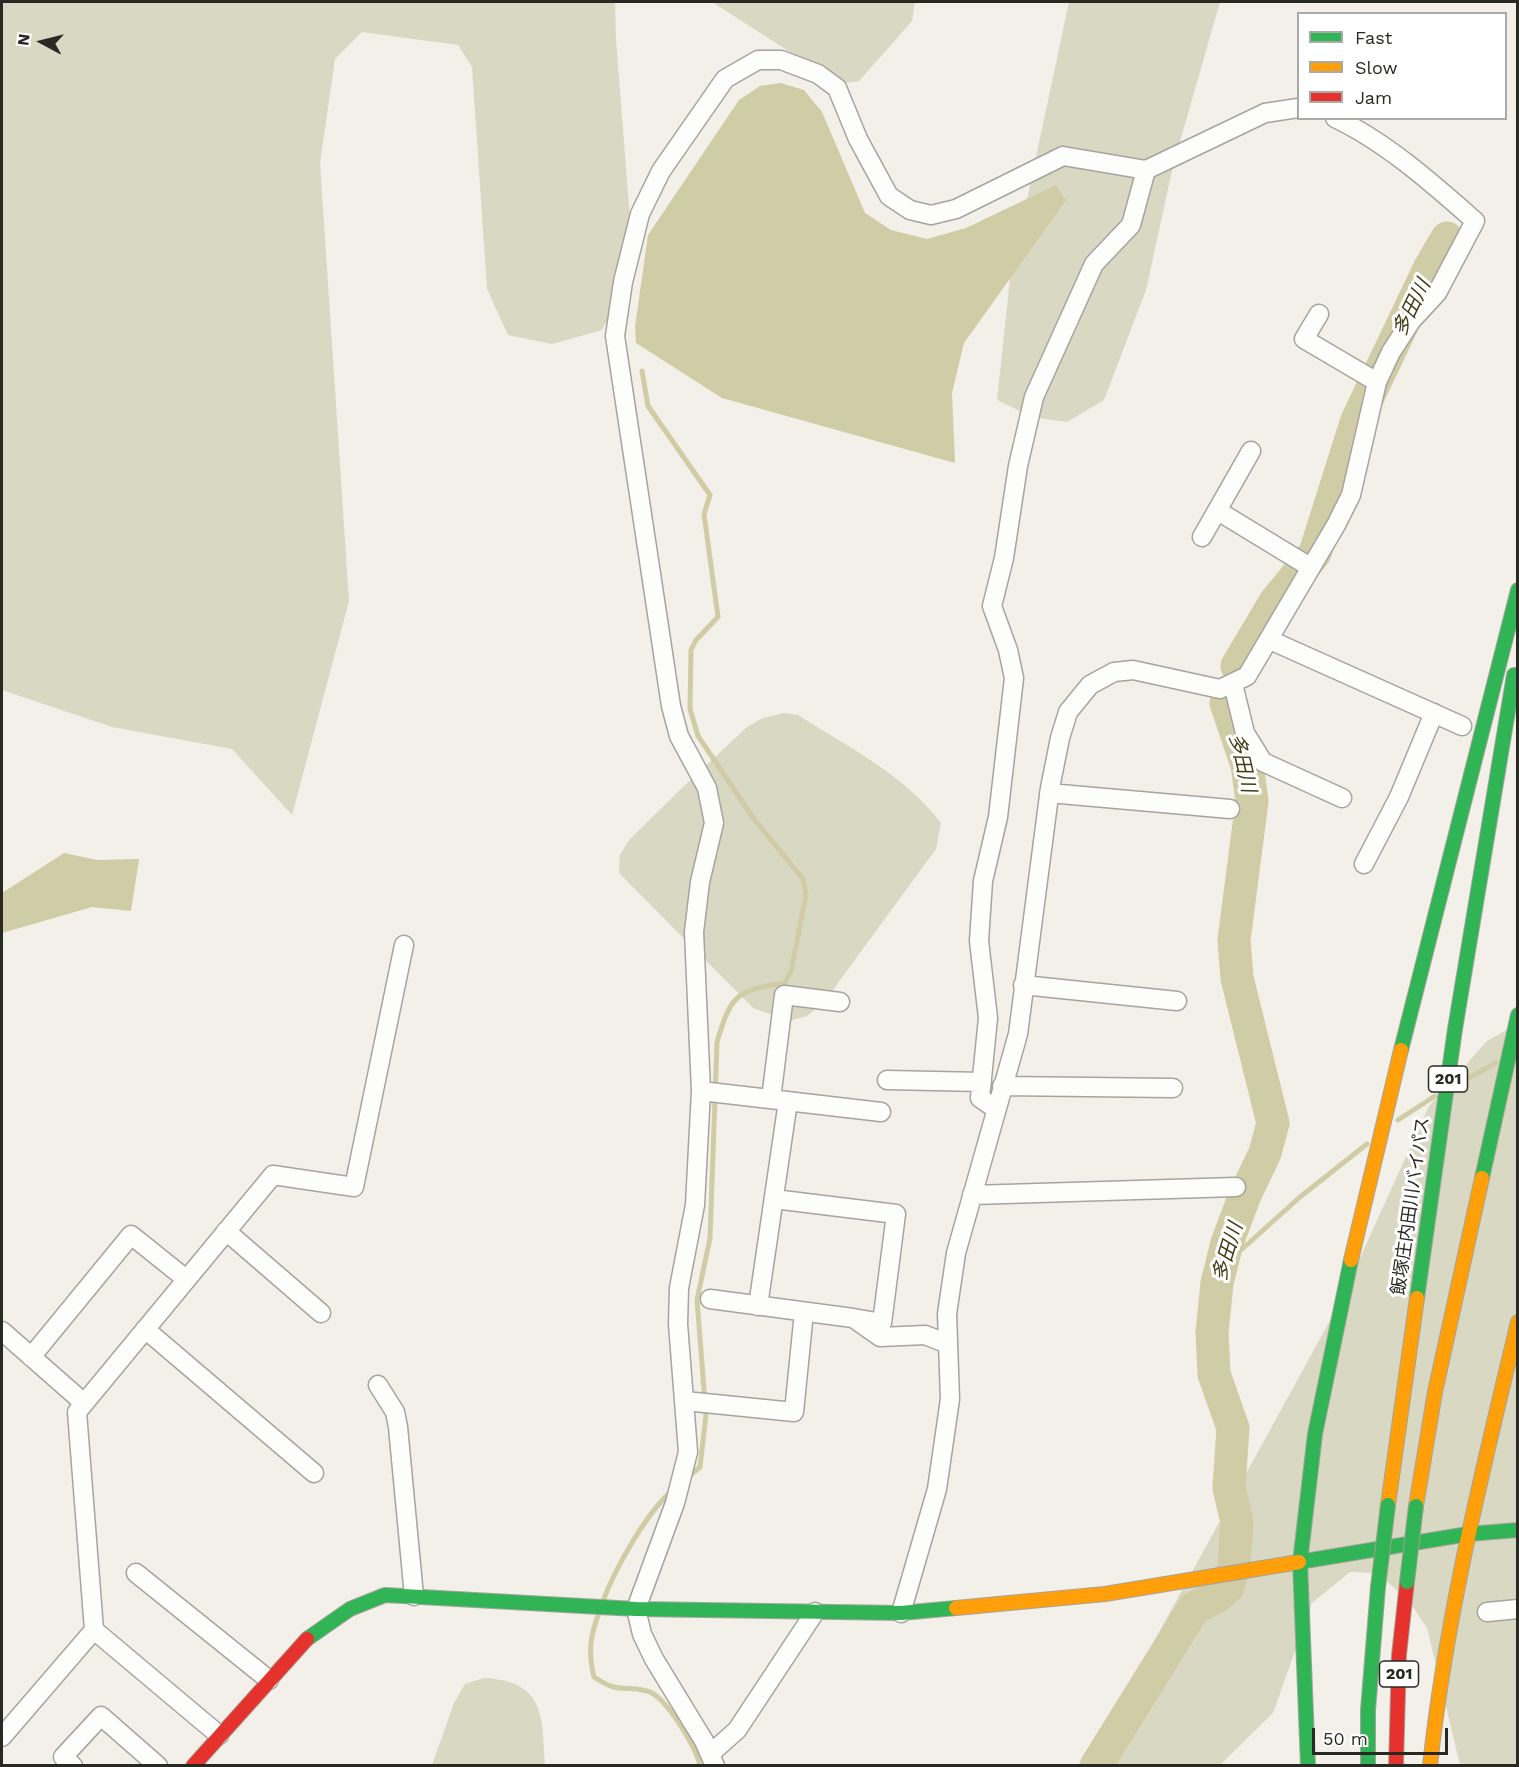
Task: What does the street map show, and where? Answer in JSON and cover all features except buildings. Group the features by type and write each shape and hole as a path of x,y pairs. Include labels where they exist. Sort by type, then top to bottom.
{"main road":[{"path":"1308,1766 1305,1739 1300,1562 1315,1434 1340,1304 1449,854 1518,590"},
{"name":"飯塚庄内田川バイパス","path":"1368,1766 1368,1710 1378,1587 1388,1505 1454,1041 1518,655"},
{"name":"201","path":"1396,1766 1399,1655 1416,1506 1435,1392 1518,1015"},
{"path":"1430,1766 1433,1725 1455,1593 1518,1322"},
{"path":"192,1766 306,1640 350,1609 386,1595 636,1609 901,1613 1105,1594 1468,1534 1518,1530"}],"street":[{"path":"815,1612 737,1730 712,1760 654,1659 642,1634 636,1609 675,1503 688,1452 678,1324 679,1287 695,1205 700,1091 694,932 700,882 714,823 707,788 679,736 671,706 615,336 623,282 644,206 661,171 725,79 758,60 781,60 818,74 837,88 858,139 888,196 909,210 931,215 956,209 1063,156 1146,170 1265,113 1297,108"},
{"path":"901,1613 937,1489 950,1399 947,1314 956,1253 1018,1034 1049,793 1059,738 1068,712 1090,686 1114,672 1133,670 1220,689 1247,676 1270,640 1351,495 1377,382 1391,352 1411,321 1437,293 1475,221 1445,195 1356,129 1339,120"},
{"path":"996,1109 980,1098 988,1018 979,941 983,881 998,817 1014,678 1008,650 992,606 1004,558 1018,466 1034,397 1094,264 1131,225 1146,170"},
{"path":"1319,314 1304,339 1377,382"},
{"path":"1202,537 1251,451"},
{"path":"1218,511 1310,567"},
{"path":"1270,640 1462,726"},
{"path":"1233,684 1245,733 1263,762 1342,798"},
{"path":"1364,864 1399,797 1434,713"},
{"path":"1049,793 1230,809"},
{"path":"2,1737 94,1630 77,1412 273,1175 354,1187 404,945"},
{"path":"1023,984 1177,1001"},
{"path":"758,1306 774,1199 784,995 840,1002"},
{"path":"887,1080 982,1082"},
{"path":"1002,1086 1173,1088"},
{"path":"700,1091 881,1113"},
{"path":"972,1195 1236,1187"},
{"path":"711,1299 882,1323 896,1214 774,1199"},
{"path":"226,1231 321,1313"},
{"path":"31,1357 131,1235 186,1280"},
{"path":"685,1401 794,1412 804,1312"},
{"path":"853,1318 880,1337 925,1335 948,1344"},
{"path":"145,1329 314,1473"},
{"path":"2,1331 84,1403"},
{"path":"378,1385 395,1412 398,1427 414,1596"},
{"path":"136,1573 269,1680"},
{"path":"1487,1611 1518,1609"},
{"path":"94,1630 219,1735"},
{"path":"73,1766 63,1756 101,1716 158,1766"}],"green space":[{"path":"2,2 615,2 634,270 602,330 552,344 508,335 487,289 472,67 458,45 362,32 335,59 320,163 349,601 292,815 232,749 112,727 2,690"},
{"path":"712,2 915,2 912,21 859,81 840,84"},
{"path":"1069,2 1220,2 1173,166 1146,290 1104,400 1067,422 1032,417 997,400 1010,279"},
{"path":"784,713 798,715 875,763 910,790 941,823 936,849 824,1002 807,1016 789,1021 753,1008 619,873 620,855 629,840 684,786 747,727 763,718"},
{"path":"1517,1024 1517,1765 1460,1765 1427,1628 1409,1601 1377,1573 1350,1572 1312,1603 1273,1713 1220,1765 1098,1766 1114,1714 1338,1306 1429,1106 1487,1041"},
{"path":"484,1678 519,1686 529,1694 536,1704 540,1717 545,1765 432,1765 454,1703 465,1684"}],"shaded area":[{"path":"781,83 804,90 822,112 865,213 891,230 927,239 966,228 1056,185 1066,200 964,343 952,393 955,463 722,398 636,343 635,327 648,235 739,100 760,86"},
{"path":"64,853 97,860 139,859 131,911 92,907 2,933 2,893"}],"waterway":[{"name":"多田川","path":"1237,666 1275,602 1315,553 1357,420 1429,269 1447,238"},
{"path":"642,371 648,406 710,495 704,514 718,617 696,640 691,650 690,709 698,736 754,819 803,879 806,895 791,971 785,983 746,992 738,998 727,1014 717,1042 710,1238 697,1300 706,1415 700,1467 686,1479"},
{"name":"多田川","path":"1096,1766 1194,1608 1216,1597 1228,1587 1234,1565 1237,1522 1229,1488 1233,1428 1214,1374 1212,1333 1217,1283 1227,1243 1245,1195 1265,1153 1273,1123 1237,978 1234,940 1252,801 1247,765 1226,703"},
{"path":"1459,1083 1496,1063"},
{"path":"1398,1120 1435,1096"},
{"path":"1225,1258 1241,1250 1300,1197 1367,1144"},
{"path":"603,1601 632,1542 652,1513 672,1491"},
{"path":"599,1613 591,1645 594,1677 610,1686 638,1689 654,1695 679,1723 693,1747 700,1766"}],"traffic: fast":[{"path":"1401,1050 1518,590"},
{"path":"1417,1298 1455,1029 1514,675"},
{"path":"1482,1178 1518,1015"},
{"path":"1308,1766 1300,1562 1315,1434 1351,1260"},
{"path":"1378,1587 1388,1505"},
{"path":"1407,1582 1416,1506"},
{"path":"1299,1562 1468,1534 1518,1530"},
{"path":"1368,1766 1368,1710 1378,1587"},
{"path":"307,1639 350,1609 385,1595 636,1609 901,1613 956,1608"}],"traffic: slow":[{"path":"1351,1260 1401,1050"},
{"path":"1416,1506 1435,1392 1482,1178"},
{"path":"1388,1505 1417,1298"},
{"path":"1430,1766 1446,1654 1467,1542 1518,1322"},
{"path":"956,1608 1105,1594 1299,1562"}],"traffic: jam":[{"path":"1396,1766 1399,1655 1407,1582"},
{"path":"193,1766 307,1639"}]}
